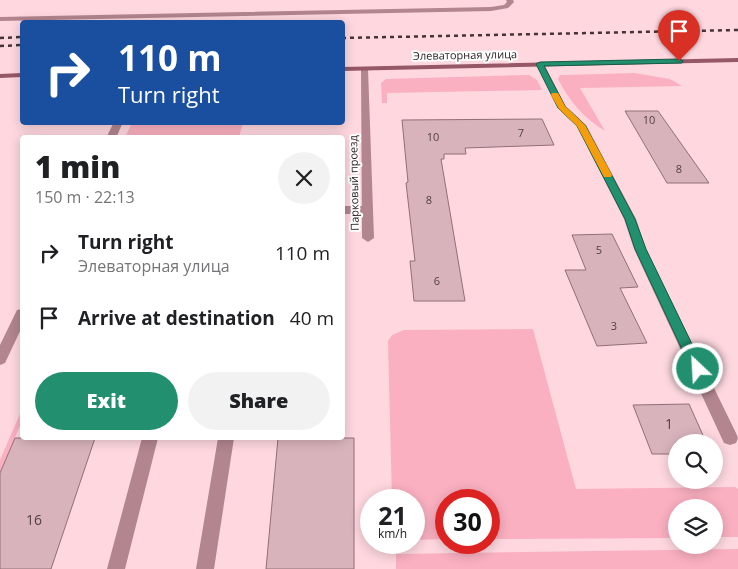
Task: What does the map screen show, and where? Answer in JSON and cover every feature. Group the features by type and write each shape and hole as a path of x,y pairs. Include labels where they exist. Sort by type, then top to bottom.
{"main road":[{"name":"Элеваторная улица","path":"345,69 738,60"},
{"path":"0,76 20,75"}],"street":[{"path":"0,19 491,9 506,7 511,2 510,0"},
{"path":"540,64 562,108 581,125 630,219 640,249 730,438"},
{"name":"Парковый проезд","path":"364,68 368,238"},
{"path":"345,210 368,210"},
{"path":"0,359 20,318"},
{"path":"116,569 149,440"},
{"path":"204,569 226,440"}],"shaded area":[{"path":"634,73 670,79 682,86 580,88 605,131 578,108 567,95 558,79 560,75"},
{"path":"529,75 537,80 542,90 387,93 387,103 382,103 381,83 386,79"},
{"path":"131,125 242,125 240,135 126,135"},
{"path":"533,329 576,489 723,489 723,487 735,487 738,489 738,537 723,537 723,499 668,499 668,538 500,539 500,489 435,489 435,539 425,540 425,489 392,489 388,341 392,335 404,330"},
{"path":"20,414 20,426 0,473 0,460"},
{"path":"723,549 738,549 738,569 396,569 396,554 500,554 500,552 668,550 668,554 723,554"}],"building":[{"path":"625,111 658,111 709,183 667,183"},
{"path":"542,119 554,145 465,148 466,154 444,154 444,159 441,159 465,301 414,301 410,261 415,261 406,183 408,182 402,120"},
{"path":"612,234 638,287 620,288 647,343 597,346 565,270 586,270 572,235"},
{"path":"689,404 702,434 668,434 668,454 652,454 633,405"},
{"path":"15,438 20,438 20,440 94,440 51,569 0,569 0,473"},
{"path":"345,438 354,438 354,569 266,569 278,440 345,440"}],"railway":[{"path":"345,38 738,30"},
{"path":"0,38 20,37"},
{"path":"0,46 20,45"}],"slow traffic":[{"path":"555,95 562,108 581,125 607,175"}],"route":[{"path":"679,61 540,64 562,108 581,125 630,219 640,249 698,369"}]}
